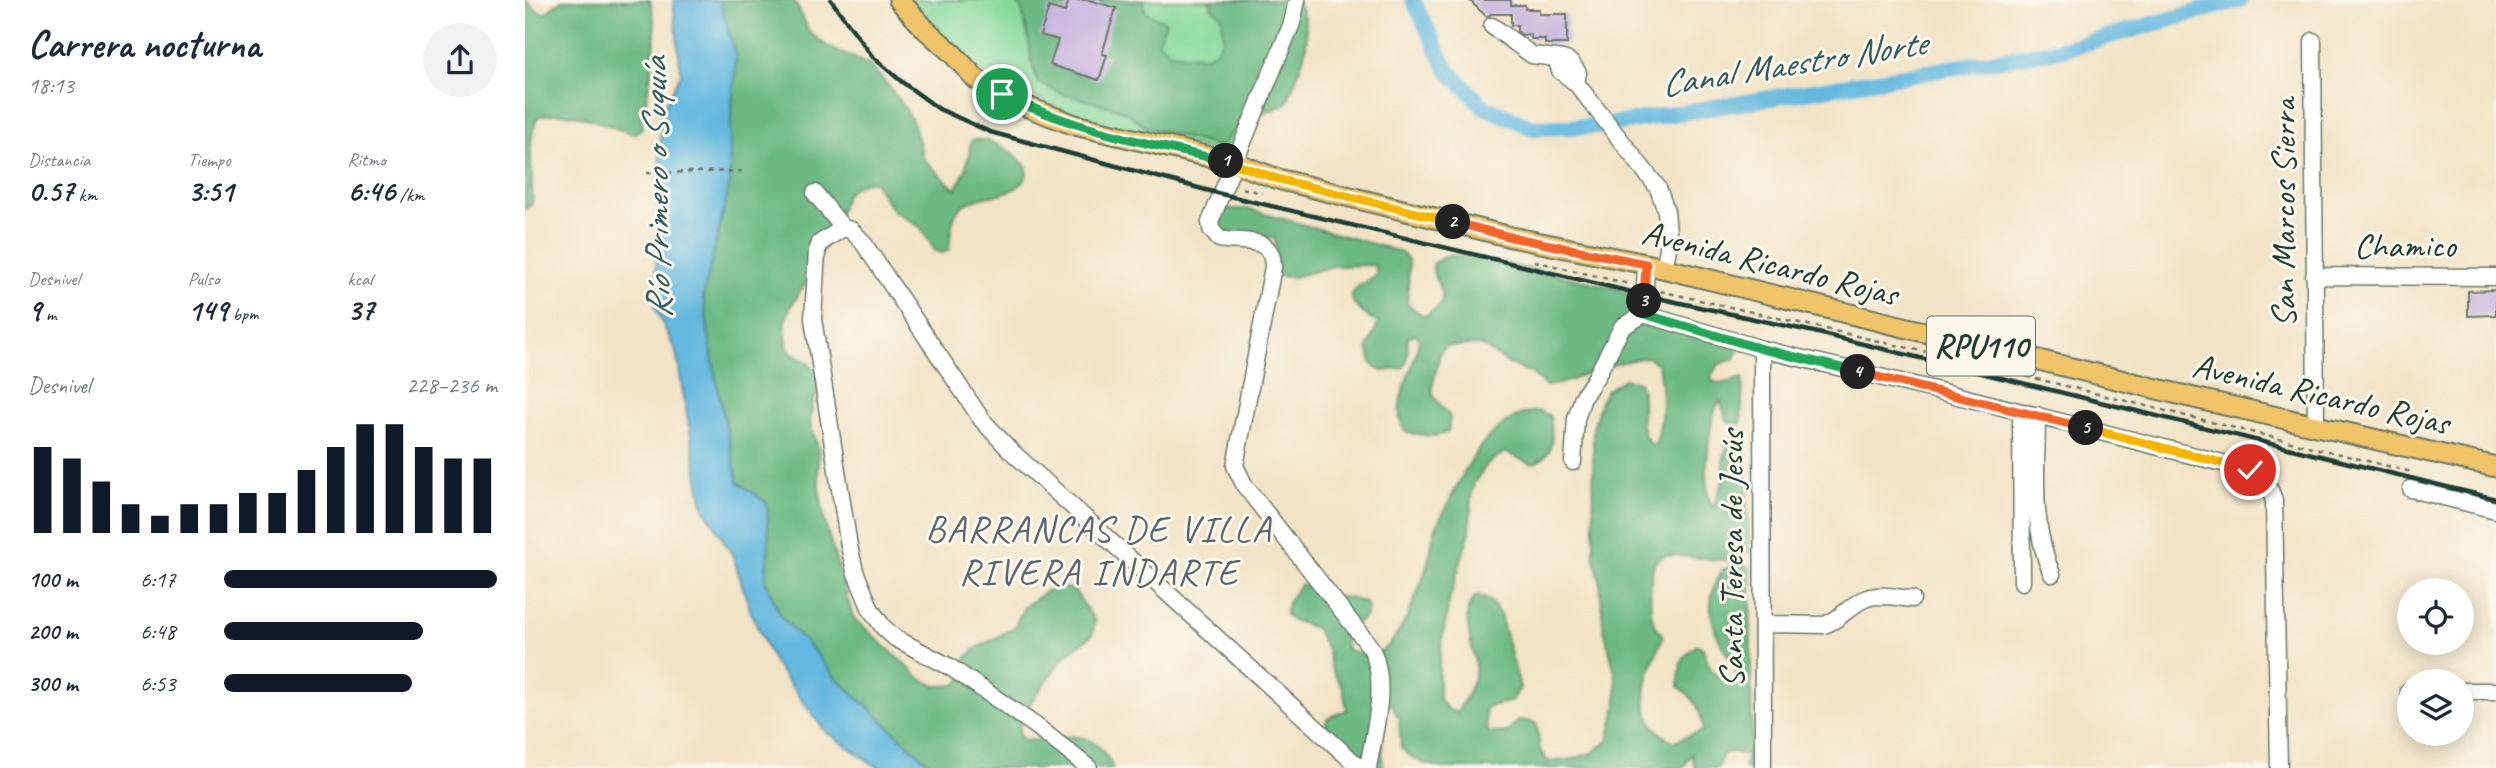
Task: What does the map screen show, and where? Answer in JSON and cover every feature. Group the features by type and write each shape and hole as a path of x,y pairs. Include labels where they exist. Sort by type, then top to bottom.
{"main road":[{"name":"RPU110","path":"899,0 976,79 1030,108 1086,128 1235,163"},
{"name":"Avenida Ricardo Rojas","path":"1235,163 1278,179 1498,234 1655,266 2496,467"}],"street":[{"path":"1297,0 1292,23 1211,215 1211,229 1219,239 1263,245 1269,250 1273,260 1235,466 1245,486 1371,648 1377,660 1380,691 1368,768"},
{"path":"1492,26 1532,55 1565,59 1574,65 1578,73 1576,83 1658,188 1666,211 1668,248 1644,287 1644,314"},
{"name":"San Marcos Sierra","path":"2313,41 2316,426"},
{"path":"815,193 843,228 851,230 862,241 982,420 1010,450 1360,768"},
{"path":"843,228 820,243 817,251 813,319 849,546 862,591 883,627 895,638 968,679 1036,726 1089,768"},
{"name":"Chamico","path":"2314,276 2496,277"},
{"path":"1573,462 1576,419 1583,397 1622,327 1644,314 1762,349 2029,413 2250,470 2264,480 2274,501 2279,768"},
{"name":"Santa Teresa de Jesús","path":"1762,349 1763,768"},
{"path":"2029,413 2039,534 2043,555 2052,575"},
{"path":"2022,582 2029,413"},
{"path":"2411,489 2496,510"},
{"path":"1763,624 1824,625 1832,623 1866,598 1878,596 1912,599"},
{"path":"2474,691 2496,691"}],"path":[{"path":"647,173 744,171"},
{"path":"1225,184 1265,194"},
{"path":"1531,260 1929,353"},
{"path":"1996,369 2419,474"}],"green space":[{"path":"525,0 537,11 545,14 561,0 650,0 655,32 642,128 634,134 574,115 550,114 538,117 531,148 532,204 525,209"},
{"path":"720,0 794,0 810,33 830,48 868,64 889,86 914,125 924,160 956,190 966,169 971,141 994,143 1017,157 1027,168 1026,178 1012,190 969,202 957,211 949,250 942,253 935,251 921,228 892,209 874,182 856,186 847,193 818,263 790,308 784,324 792,354 807,362 818,373 820,389 813,401 810,423 818,447 819,488 826,527 853,617 922,680 937,686 956,685 961,680 965,660 974,650 1014,628 1024,607 1048,590 1057,587 1073,589 1095,621 1092,635 1063,658 1027,708 1020,722 1019,737 1026,740 1066,736 1087,739 1097,745 1113,768 934,768 834,676 781,617 765,580 769,545 767,503 738,482 715,375 703,297 730,183 730,131 736,57"},
{"path":"910,0 1283,0 1279,33 1229,155 1082,119 983,73 942,35"},
{"path":"1012,0 1065,0 1077,10 1094,10 1103,0 1142,0 1146,13 1166,22 1158,41 1170,53 1204,57 1215,52 1223,39 1222,16 1210,6 1213,3 1206,0 1297,0 1306,28 1305,52 1287,103 1237,126 1221,147 1146,127 1128,113 1063,94 1038,83 1021,7"},
{"path":"1224,209 1247,209 1401,252 1409,265 1407,304 1424,316 1441,303 1441,291 1433,271 1433,263 1449,255 1498,262 1612,287 1641,298 1644,318 1738,350 1735,359 1719,364 1711,376 1712,381 1721,384 1743,378 1741,424 1728,422 1720,401 1716,409 1709,442 1707,490 1713,508 1723,481 1723,462 1727,447 1737,430 1745,435 1749,551 1731,561 1671,555 1656,561 1651,581 1651,610 1654,623 1663,637 1649,672 1645,697 1651,721 1667,739 1678,741 1703,730 1697,706 1679,687 1681,663 1686,654 1697,645 1703,648 1710,667 1717,676 1729,680 1737,679 1734,666 1715,629 1711,599 1722,570 1736,564 1750,568 1752,768 1744,768 1747,755 1731,752 1723,754 1717,768 1695,768 1692,754 1683,768 1442,768 1423,763 1407,754 1401,747 1399,719 1391,703 1384,704 1381,712 1383,768 1355,768 1344,743 1332,736 1327,727 1327,718 1347,710 1343,688 1332,670 1327,649 1315,628 1292,620 1286,615 1289,602 1301,584 1329,596 1352,598 1367,604 1365,617 1347,629 1347,649 1370,654 1378,653 1387,647 1412,607 1424,575 1437,525 1470,462 1496,430 1520,415 1532,412 1543,412 1550,416 1552,439 1545,456 1532,464 1505,452 1487,464 1474,483 1470,531 1450,597 1442,640 1439,699 1449,710 1457,713 1472,683 1475,663 1467,621 1471,602 1478,595 1491,602 1500,615 1520,687 1512,701 1489,706 1485,710 1487,730 1490,733 1507,732 1519,720 1533,722 1537,725 1540,750 1548,762 1574,759 1592,753 1608,741 1617,704 1616,677 1603,625 1600,581 1594,555 1593,429 1600,403 1607,390 1624,379 1639,382 1643,431 1652,445 1656,443 1662,404 1658,364 1647,357 1640,358 1545,386 1532,373 1509,364 1481,345 1446,346 1440,353 1432,388 1434,397 1450,417 1448,432 1436,436 1407,433 1401,423 1399,411 1419,338 1416,334 1408,337 1407,361 1403,368 1382,371 1372,364 1368,348 1378,323 1357,307 1352,297 1359,286 1377,272 1374,265 1333,266 1294,277 1278,276 1275,238 1238,237 1214,228 1215,220"}],"water":[{"path":"673,0 720,0 736,57 730,131 730,183 703,297 715,375 738,482 767,503 769,545 765,580 781,617 834,676 934,768 879,768 826,732 774,663 751,613 733,556 703,506 676,352 655,307 661,113 681,74"}],"building":[{"path":"1069,0 1089,0 1116,8 1102,54 1107,55 1099,80 1050,65 1058,40 1040,35 1049,7 1065,12"},
{"path":"1469,0 1511,0 1511,5 1539,9 1539,14 1567,14 1567,44 1545,44 1545,39 1531,39 1531,34 1522,35 1517,31 1517,25 1511,25 1511,14 1491,14 1487,17"},
{"path":"2496,290 2496,315 2468,316 2468,291"}],"waterway":[{"name":"Canal Maestro Norte","path":"1413,0 1447,69 1484,107 1533,128 1601,126 2059,50 2240,0"}],"railway":[{"path":"831,0 872,56 902,82 939,109 990,132 1221,194 1644,295 1814,332 2496,499"}],"district":[{"name":"BARRANCAS DE VILLA RIVERA INDARTE","path":"1099,550"}],"route":[{"path":"1002,94 1075,125 1235,163 1278,179 1511,237 1646,264 1644,314 1762,349 2250,470"}],"water label":[{"name":"Río Primero o Suquía","path":"656,188"}]}
